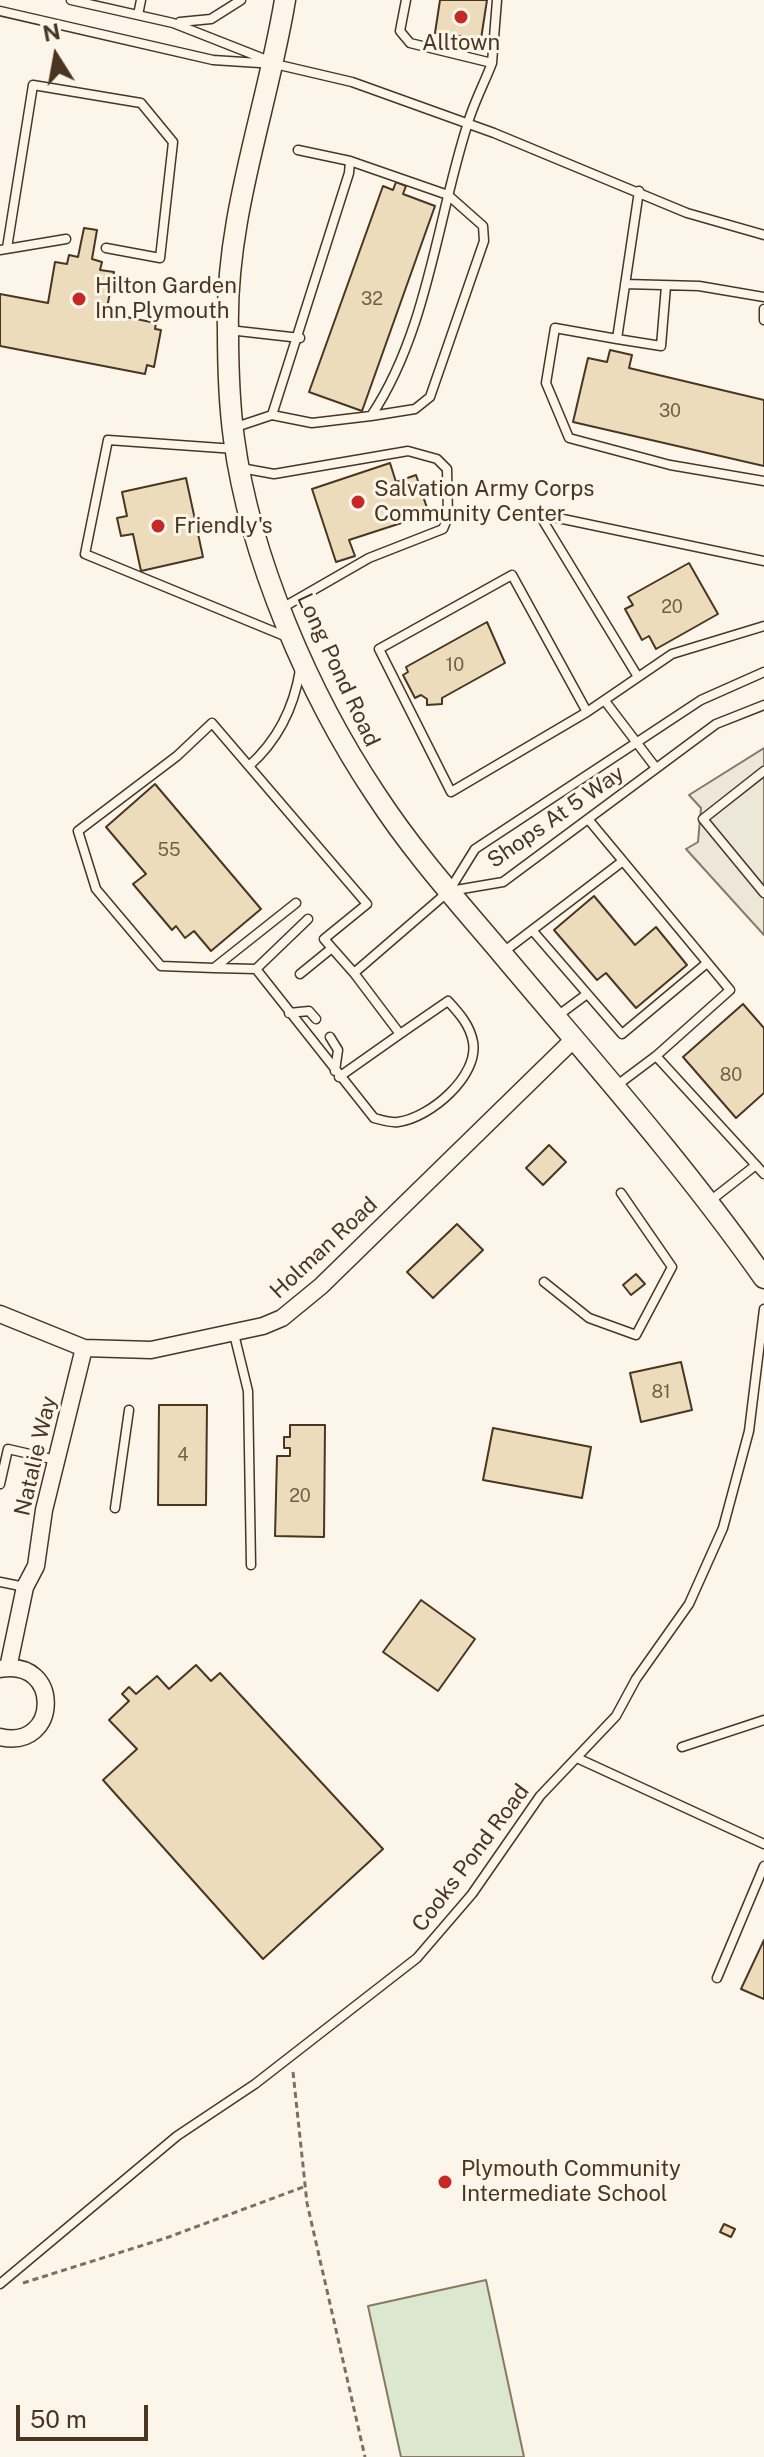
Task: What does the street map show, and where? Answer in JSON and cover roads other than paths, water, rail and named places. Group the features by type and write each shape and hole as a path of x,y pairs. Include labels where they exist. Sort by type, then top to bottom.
{"street":[{"name":"Long Pond Road","path":"285,0 275,64 239,212 228,330 236,449 250,519 281,608 333,723 399,829 710,1201 764,1278"},
{"name":"Holman Road","path":"0,1314 84,1348 151,1350 234,1334 282,1318 308,1298 574,1039"},
{"name":"Natalie Way","path":"0,1737 12,1739 28,1735 40,1724 46,1709 45,1693 37,1679 24,1670 4,1668 25,1587 36,1566 56,1460 84,1348"}],"lane":[{"path":"71,0 173,23 275,64 352,82 467,123 687,213 764,235"},
{"path":"138,15 141,0"},
{"path":"173,23 211,19 241,0"},
{"path":"406,0 400,31 410,43 492,63"},
{"path":"371,416 388,391 422,296 467,123 492,63 497,0"},
{"path":"0,11 213,60 275,64"},
{"path":"66,239 4,249 33,85 141,103 173,142 160,258 106,248"},
{"path":"272,415 312,423 415,409 430,397 484,241 483,226 448,195 350,161 298,150"},
{"path":"236,449 272,415 300,338 350,161"},
{"path":"617,339 639,191"},
{"path":"625,284 699,286 764,297"},
{"path":"666,286 661,346 555,328 546,383 569,438 670,465 764,481"},
{"path":"764,309 764,320"},
{"path":"228,330 300,338"},
{"path":"249,766 266,751 291,708 299,649 85,554 108,440 236,449 274,474 408,451 437,459 447,469 448,517 443,529 369,558 281,608"},
{"path":"638,677 539,514 764,561"},
{"path":"587,712 512,575 379,649 451,792 587,712 605,701 672,654 764,626"},
{"name":"Shops At 5 Way","path":"449,891 475,849 701,700 764,672"},
{"path":"605,701 656,768"},
{"name":"Shops At 5 Way","path":"449,891 503,882 716,724 764,705"},
{"path":"308,919 256,969 161,966 96,889 78,831 177,756 212,723 367,904 324,939 400,1034"},
{"path":"764,771 703,819 764,893"},
{"path":"588,819 730,990 656,1056 614,1087"},
{"path":"501,953 623,861"},
{"path":"354,973 449,891"},
{"path":"214,968 296,903"},
{"path":"532,930 622,1034 707,963"},
{"path":"300,974 332,948"},
{"path":"256,969 337,1074 374,1118 399,1122 417,1116 461,1081 472,1063 474,1043 465,1020 448,1001 337,1074"},
{"path":"555,1018 587,994"},
{"path":"289,1013 309,1011 316,1019"},
{"path":"330,1037 338,1050 337,1074"},
{"path":"656,1056 764,1174"},
{"path":"710,1201 756,1165"},
{"path":"544,1282 589,1318 636,1335 672,1267 621,1193"},
{"name":"Cooks Pond Road","path":"0,2284 177,2136 291,2057 417,1958 472,1894 540,1796 616,1716 704,1574 723,1528 749,1431 764,1309"},
{"path":"234,1334 248,1391 251,1565"},
{"path":"115,1508 129,1410"},
{"path":"0,1484 8,1449 56,1460"},
{"path":"0,1582 25,1587"},
{"path":"682,1747 764,1720"},
{"path":"577,1758 764,1844"},
{"path":"717,1978 764,1866"}],"place":[{"name":"Alltown","path":"461,17"},
{"name":"Hilton Garden Inn Plymouth","path":"79,299"},
{"name":"Salvation Army Corps Community Center","path":"358,502"},
{"name":"Friendly's","path":"158,526"},
{"name":"Plymouth Community Intermediate School","path":"445,2182"}]}
